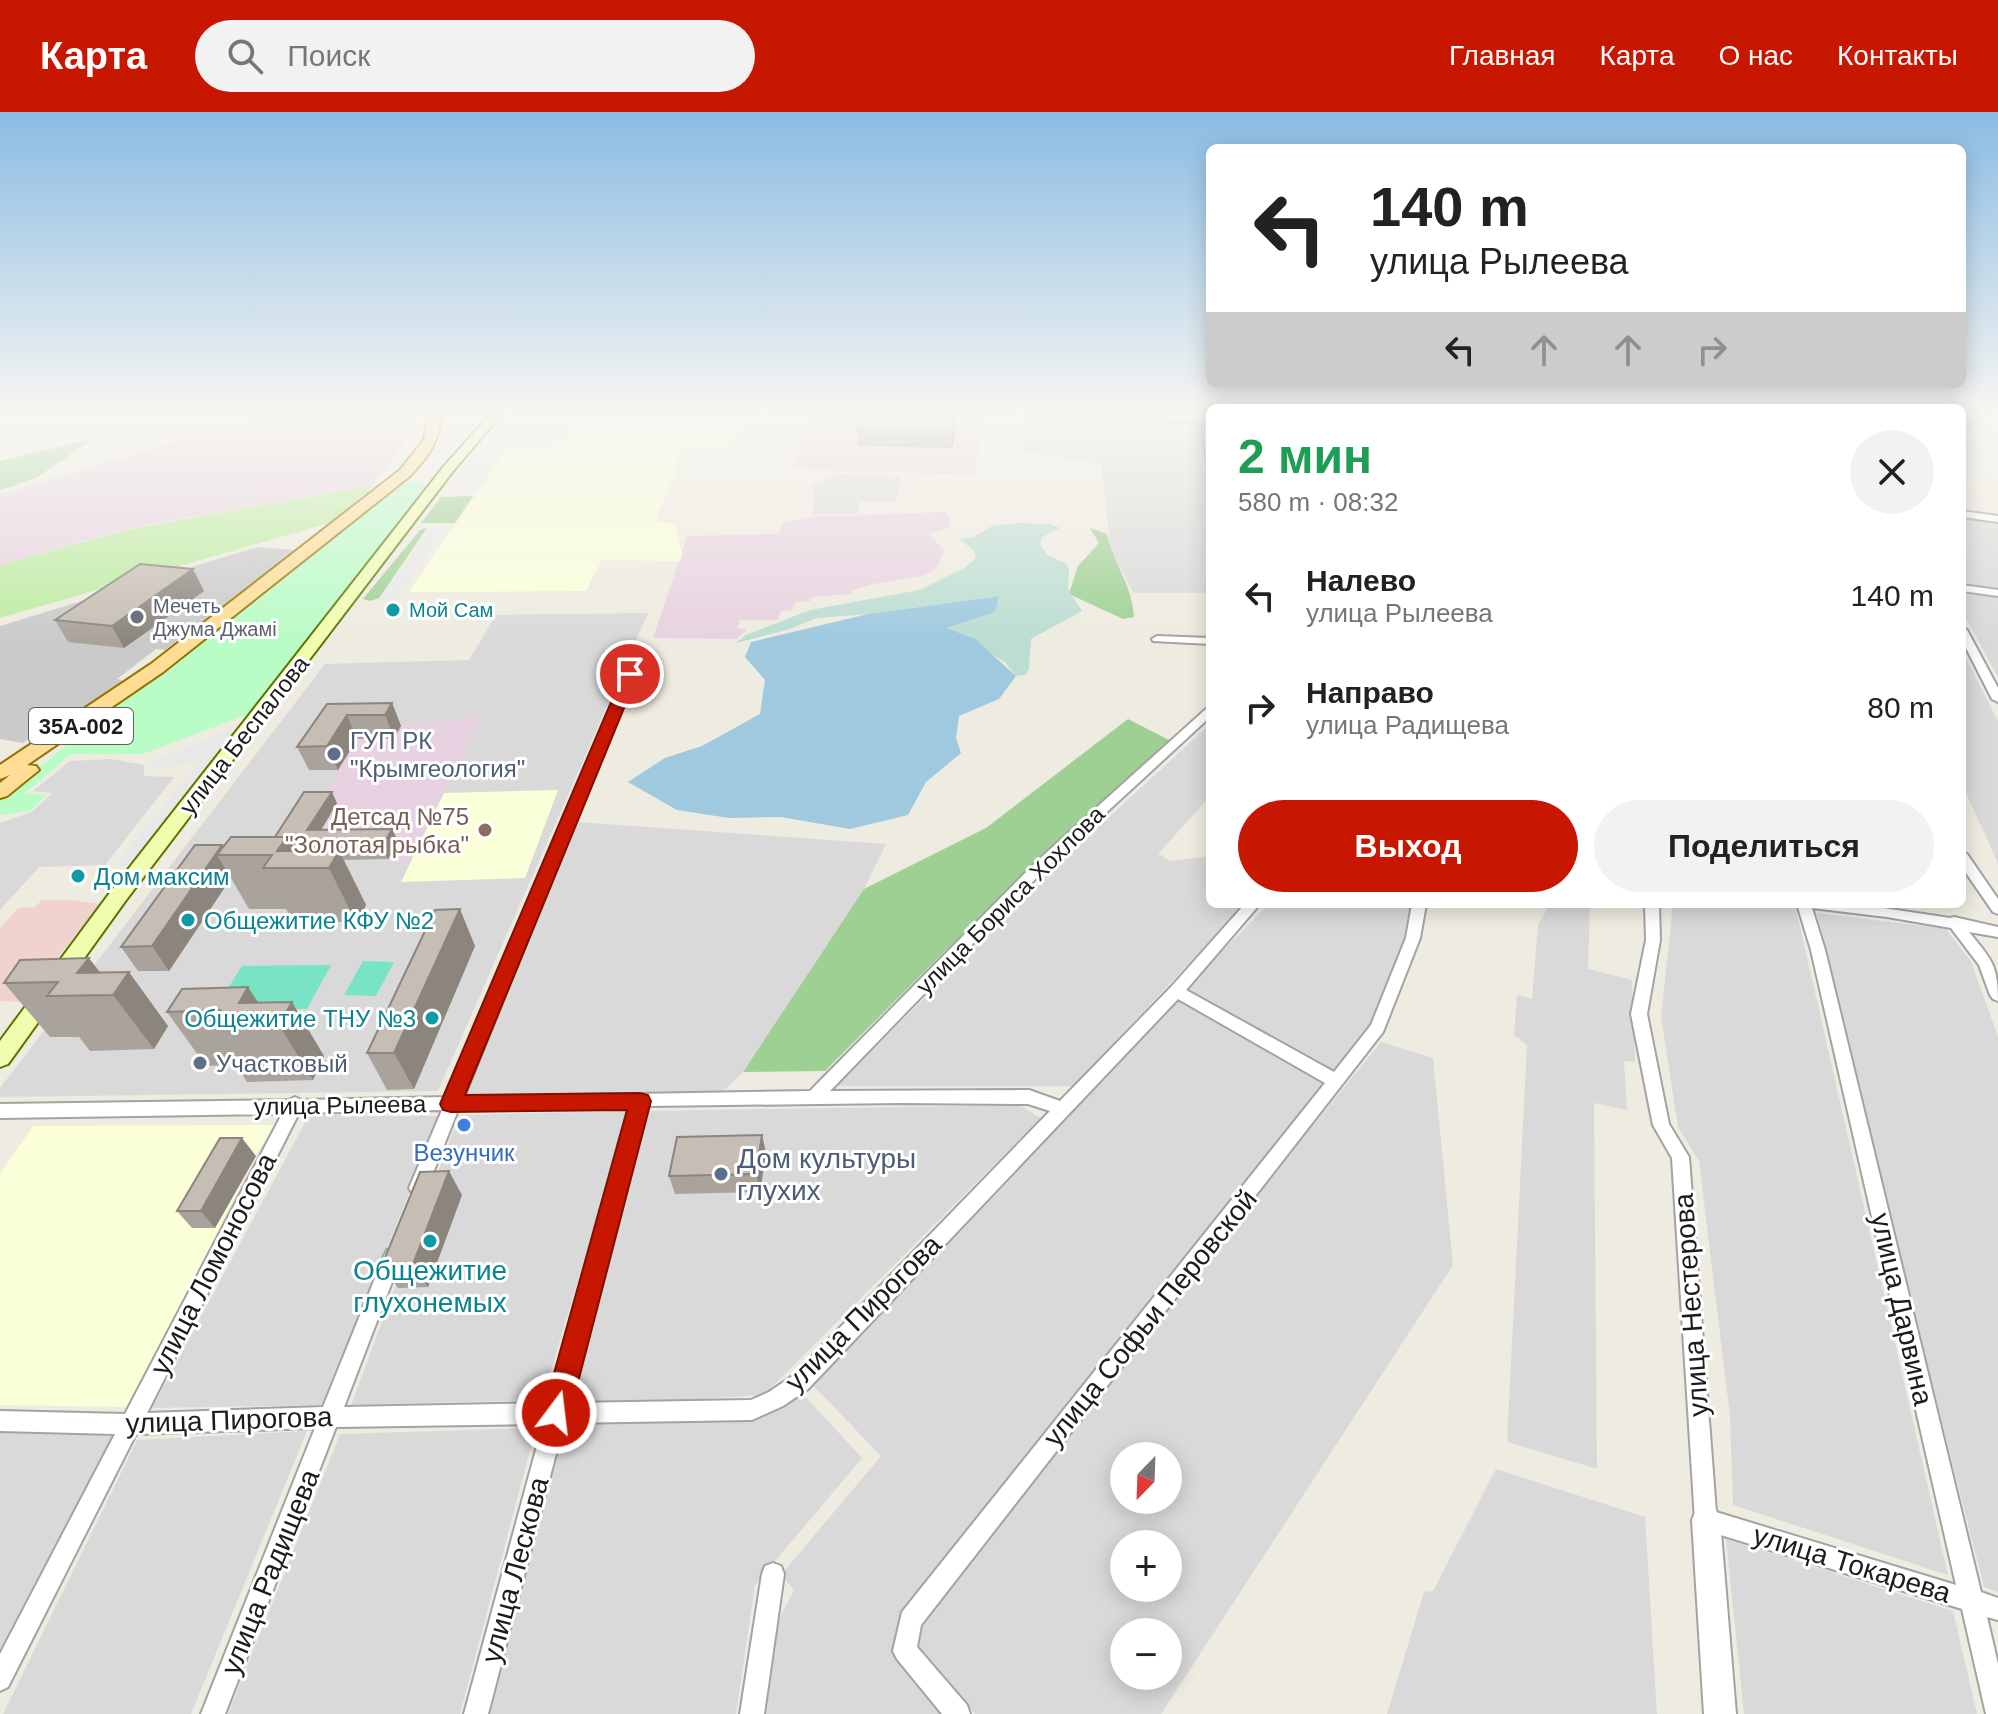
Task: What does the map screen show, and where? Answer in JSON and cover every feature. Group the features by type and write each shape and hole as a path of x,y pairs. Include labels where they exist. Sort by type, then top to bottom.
{"main road":[{"name":"35А-002","path":"1,783 29,770 134,683 381,491"},
{"name":"улица Беспалова","path":"0,1058 119,895 431,491"},
{"name":"35А-002","path":"1,783 134,683"}],"street":[{"path":"1966,515 1998,519"},
{"path":"1966,589 1998,593"},
{"path":"1966,638 1998,699"},
{"path":"1157,639 1206,641"},
{"path":"411,1208 451,1104 630,674"},
{"name":"улица Бориса Хохлова","path":"816,1095 1040,866 1206,715"},
{"path":"1966,863 1998,909"},
{"name":"улица Пирогова","path":"0,1421 131,1424 331,1417 752,1410 801,1382 1176,991 1249,908"},
{"name":"улица Софьи Перовской","path":"958,1714 905,1651 910,1620 1378,1028 1413,938 1418,908"},
{"name":"улица Нестерова","path":"1652,908 1653,940 1639,1014 1661,1125 1680,1157 1720,1714"},
{"name":"улица Дарвина","path":"1805,908 1818,950 1998,1714"},
{"path":"1845,908 1954,922 1998,932"},
{"path":"1954,922 1992,959 1998,995"},
{"path":"1176,991 1337,1082"},
{"name":"улица Рылеева","path":"0,1111 640,1101 816,1095 1029,1097 1062,1109"},
{"name":"улица Лескова","path":"476,1714 640,1101"},
{"name":"улица Ломоносова","path":"0,1679 295,1104"},
{"name":"улица Радищева","path":"213,1714 399,1238"},
{"name":"улица Токарева","path":"1706,1520 1998,1609"},
{"path":"752,1714 773,1574"}],"shaded area":[{"path":"14,491 343,491 133,527 0,565 0,495"},
{"path":"478,491 668,491 655,522 675,523 682,555 680,561 602,560 586,591 409,592"},
{"path":"815,491 898,491 896,503 860,502 858,514 813,514"},
{"path":"1104,491 1206,491 1206,593 1133,593 1111,549"},
{"path":"945,512 950,520 949,527 929,534 944,550 937,567 926,575 873,584 852,590 851,594 812,597 811,601 795,602 792,610 781,611 778,620 740,620 737,628 747,629 737,639 653,638 687,536 778,534 783,523 810,517"},
{"path":"1966,517 1998,521 1998,589 1966,585"},
{"path":"1050,524 1060,528 1042,537 1040,545 1048,555 1067,564 1068,589 1082,611 1031,639 1029,669 1025,675 1016,676 1005,662 945,628 994,612 998,596 817,618 787,630 736,643 746,635 810,610 919,590 963,569 976,558 974,551 959,539 974,537 992,526"},
{"path":"447,527 394,602 377,602 431,528"},
{"path":"257,547 296,550 165,650 156,649 117,679 123,680 66,721 55,720 23,743 0,739 0,626"},
{"path":"1966,593 1998,597 1998,677 1966,618"},
{"path":"999,596 995,612 946,628 975,639 1016,676 999,699 959,716 956,738 961,753 926,782 908,815 850,829 781,817 729,818 677,810 628,782 665,758 702,746 760,714 765,680 745,657 751,642 868,614"},
{"path":"648,613 438,1091 0,1097 0,1088 325,664 469,660 496,615"},
{"path":"1966,659 1998,721 1998,863 1966,793"},
{"path":"481,717 409,866 388,859 273,861 321,803 357,739 394,738 401,726"},
{"path":"1206,728 1206,800 1158,854 1171,861 1206,857 1206,908 1241,908 1073,1086 837,1086 1051,871"},
{"path":"230,729 236,733 135,866 114,866 200,761 160,770 147,764"},
{"path":"111,759 144,765 144,776 174,777 105,865 39,867 0,910 0,823 32,812 52,793 33,791 70,761"},
{"name":"Детсад №75 \"Золотая рыбка\"","path":"558,790 525,878 401,882 444,793"},
{"path":"577,822 886,844 864,889 743,1072 722,1092 463,1097"},
{"path":"42,900 100,904 22,1002 0,1001 0,928 18,908 35,907"},
{"path":"1265,908 1413,908 1408,933 1374,1021 1332,1074 1184,989"},
{"path":"1548,908 1590,908 1588,969 1632,980 1635,1062 1624,1061 1627,1110 1594,1103 1597,1469 1507,1442 1527,1045 1514,1035 1517,995 1532,999 1538,925"},
{"path":"1673,908 1796,909 1948,1575 1733,1505 1730,1416 1699,1161 1678,1127 1661,1017"},
{"path":"1817,913 1946,929 1971,961 1998,1037 1998,1592 1984,1587 1876,1165"},
{"path":"1175,997 1328,1084 903,1618 948,1714 759,1714 771,1634 794,1590 781,1575 881,1456 810,1382"},
{"path":"1381,1042 1433,1058 1453,1265 1182,1682 1182,1618 1110,1618 1110,1690 1177,1690 1161,1714 975,1714 911,1640 1184,1284"},
{"path":"1019,1105 1041,1118 764,1395 572,1406 646,1111"},
{"path":"629,1111 542,1400 351,1405 459,1115"},
{"path":"309,1115 440,1116 324,1405 152,1408"},
{"path":"275,1125 255,1156 131,1407 0,1405 0,1174 33,1126"},
{"path":"803,1394 862,1458 755,1585 736,1714 485,1714 563,1423 763,1418"},
{"path":"536,1428 460,1714 228,1714 340,1434"},
{"path":"307,1431 191,1714 3,1714 137,1440"},
{"path":"0,1432 114,1434 0,1650"},
{"path":"1496,1469 1645,1517 1657,1714 1387,1714 1424,1592 1433,1591"},
{"path":"1726,1539 1953,1611 1977,1714 1744,1714"}],"green space":[{"path":"344,491 369,491 329,523 0,618 0,565 134,528"},
{"path":"395,491 426,491 251,713 143,754 71,754 25,793 47,795 30,811 0,815 0,798 372,504"},
{"path":"473,496 455,523 421,523 441,497"},
{"path":"427,528 379,598 370,601 363,599 420,530"},
{"path":"1090,528 1107,534 1130,594 1134,617 1123,619 1069,594 1078,566 1099,543"},
{"path":"1128,719 1169,740 941,955 825,1071 743,1072 864,889 986,828"},
{"path":"363,961 394,962 376,996 344,995"},
{"path":"331,965 307,1009 215,1009 242,966"}],"building":[{"path":"140,564 193,569 112,626 55,620"},
{"path":"392,703 385,715 347,715 327,746 297,747 327,704"},
{"path":"304,792 332,792 307,830 392,829 382,847 293,849 287,837 275,837"},
{"path":"231,837 287,837 277,851 339,851 329,868 263,868 272,855 217,855"},
{"path":"195,845 222,845 152,946 121,947"},
{"path":"460,909 394,1053 367,1053 435,910"},
{"path":"89,958 77,973 129,972 113,995 47,996 58,982 4,983 20,960"},
{"path":"248,987 239,1003 292,1002 279,1025 210,1027 220,1010 167,1012 182,989"},
{"path":"762,1135 756,1174 669,1176 677,1137"},
{"path":"220,1138 242,1138 201,1211 177,1211"},
{"path":"449,1171 413,1264 382,1265 420,1172"}],"place":[{"name":"Мой Сам","path":"393,610"},
{"name":"Мечеть Джума Джамі","path":"137,617"},
{"name":"ГУП РК \"Крымгеология\"","path":"334,754"},
{"name":"Детсад №75 \"Золотая рыбка\"","path":"485,830"},
{"name":"Дом максим","path":"78,876"},
{"name":"Общежитие КФУ №2","path":"188,920"},
{"name":"Общежитие ТНУ №3","path":"432,1018"},
{"name":"Участковый","path":"200,1063"},
{"name":"Везунчик","path":"464,1125"},
{"name":"Дом культуры глухих","path":"721,1174"},
{"name":"Общежитие глухонемых","path":"430,1241"}],"route":[{"path":"556,1413 640,1101 451,1104 630,674"}]}
